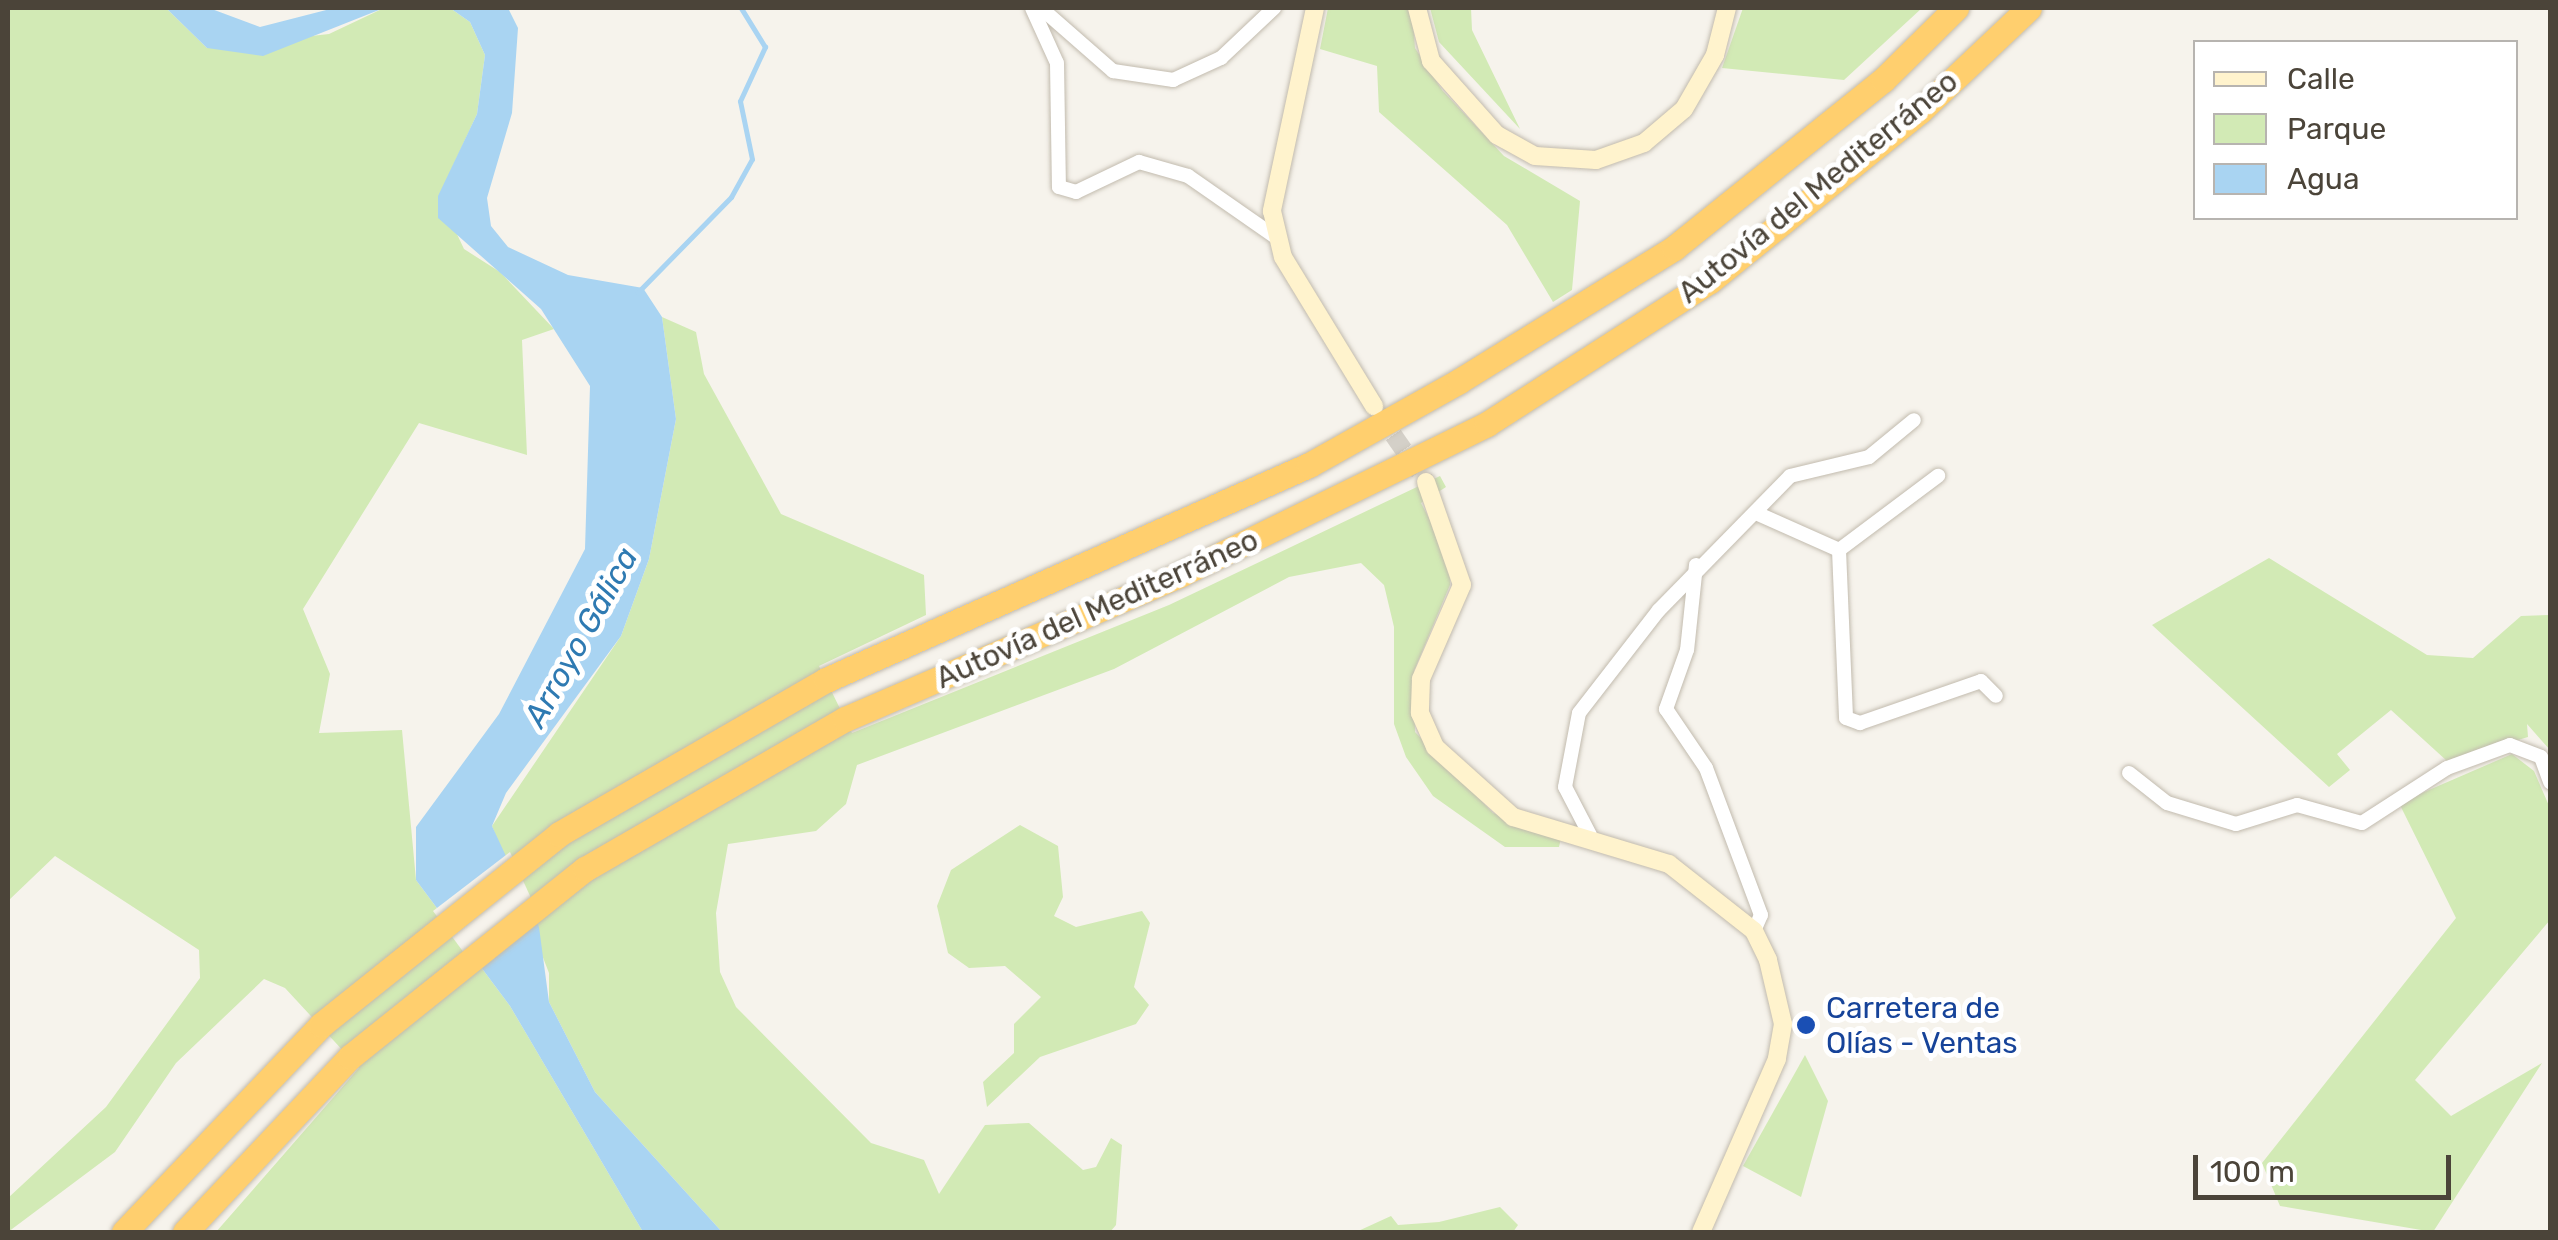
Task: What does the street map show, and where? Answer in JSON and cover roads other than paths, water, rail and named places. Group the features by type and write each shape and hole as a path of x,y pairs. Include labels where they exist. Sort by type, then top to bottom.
{"highway":[{"name":"Autovía del Mediterráneo","path":"124,1232 321,1026 560,834 826,680 1308,465 1458,381 1674,248 1882,80 1956,8"},
{"name":"Autovía del Mediterráneo","path":"185,1232 350,1057 585,869 845,718 1198,566 1487,424 1710,281 1920,111 2029,8"}],"main road":[{"path":"1315,8 1272,211 1277,238 1319,325 1374,406"},
{"path":"1417,8 1431,61 1496,135 1534,156 1596,160 1644,143 1684,109 1714,55 1727,8"},
{"path":"1426,482 1462,585 1420,679 1420,714 1435,747 1513,817 1590,834 1670,864 1754,931 1768,960 1782,1024 1777,1060 1700,1232"}],"street":[{"path":"1032,8 1057,64 1059,187 1076,192 1138,162 1188,176 1277,238"},
{"path":"1041,8 1113,71 1172,80 1221,58 1274,8"},
{"path":"1590,834 1565,787 1580,714 1696,565 1756,513 1790,476 1869,457 1914,420"},
{"path":"1839,550 1938,476"},
{"path":"1756,513 1839,550"},
{"path":"1839,550 1846,718 1860,723 1981,680 1996,696"},
{"path":"1696,565 1687,650 1666,709 1706,768 1761,915 1754,931"},
{"path":"2129,772 2167,803 2236,824 2297,806 2362,822 2447,768 2510,745 2541,757 2550,782"}],"water":[{"path":"166,8 209,8 260,27 334,8 384,8 263,56 207,48"},
{"name":"Arroyo Gálica","path":"450,8 508,8 518,28 512,113 487,198 491,226 508,247 568,275 643,288 662,317 676,419 649,559 621,636 506,793 492,826 539,927 549,1002 595,1092 722,1232 643,1232 510,1006 416,880 416,827 499,714 585,549 590,386 541,309 438,218 438,196 477,114 485,55 470,22"}],"waterway":[{"path":"638,292 731,197 752,159 740,101 765,47 741,8"}],"tunnel":[{"path":"1378,413 1426,482"}],"place":[{"name":"Carretera de Olías - Ventas","path":"1806,1025"}]}
